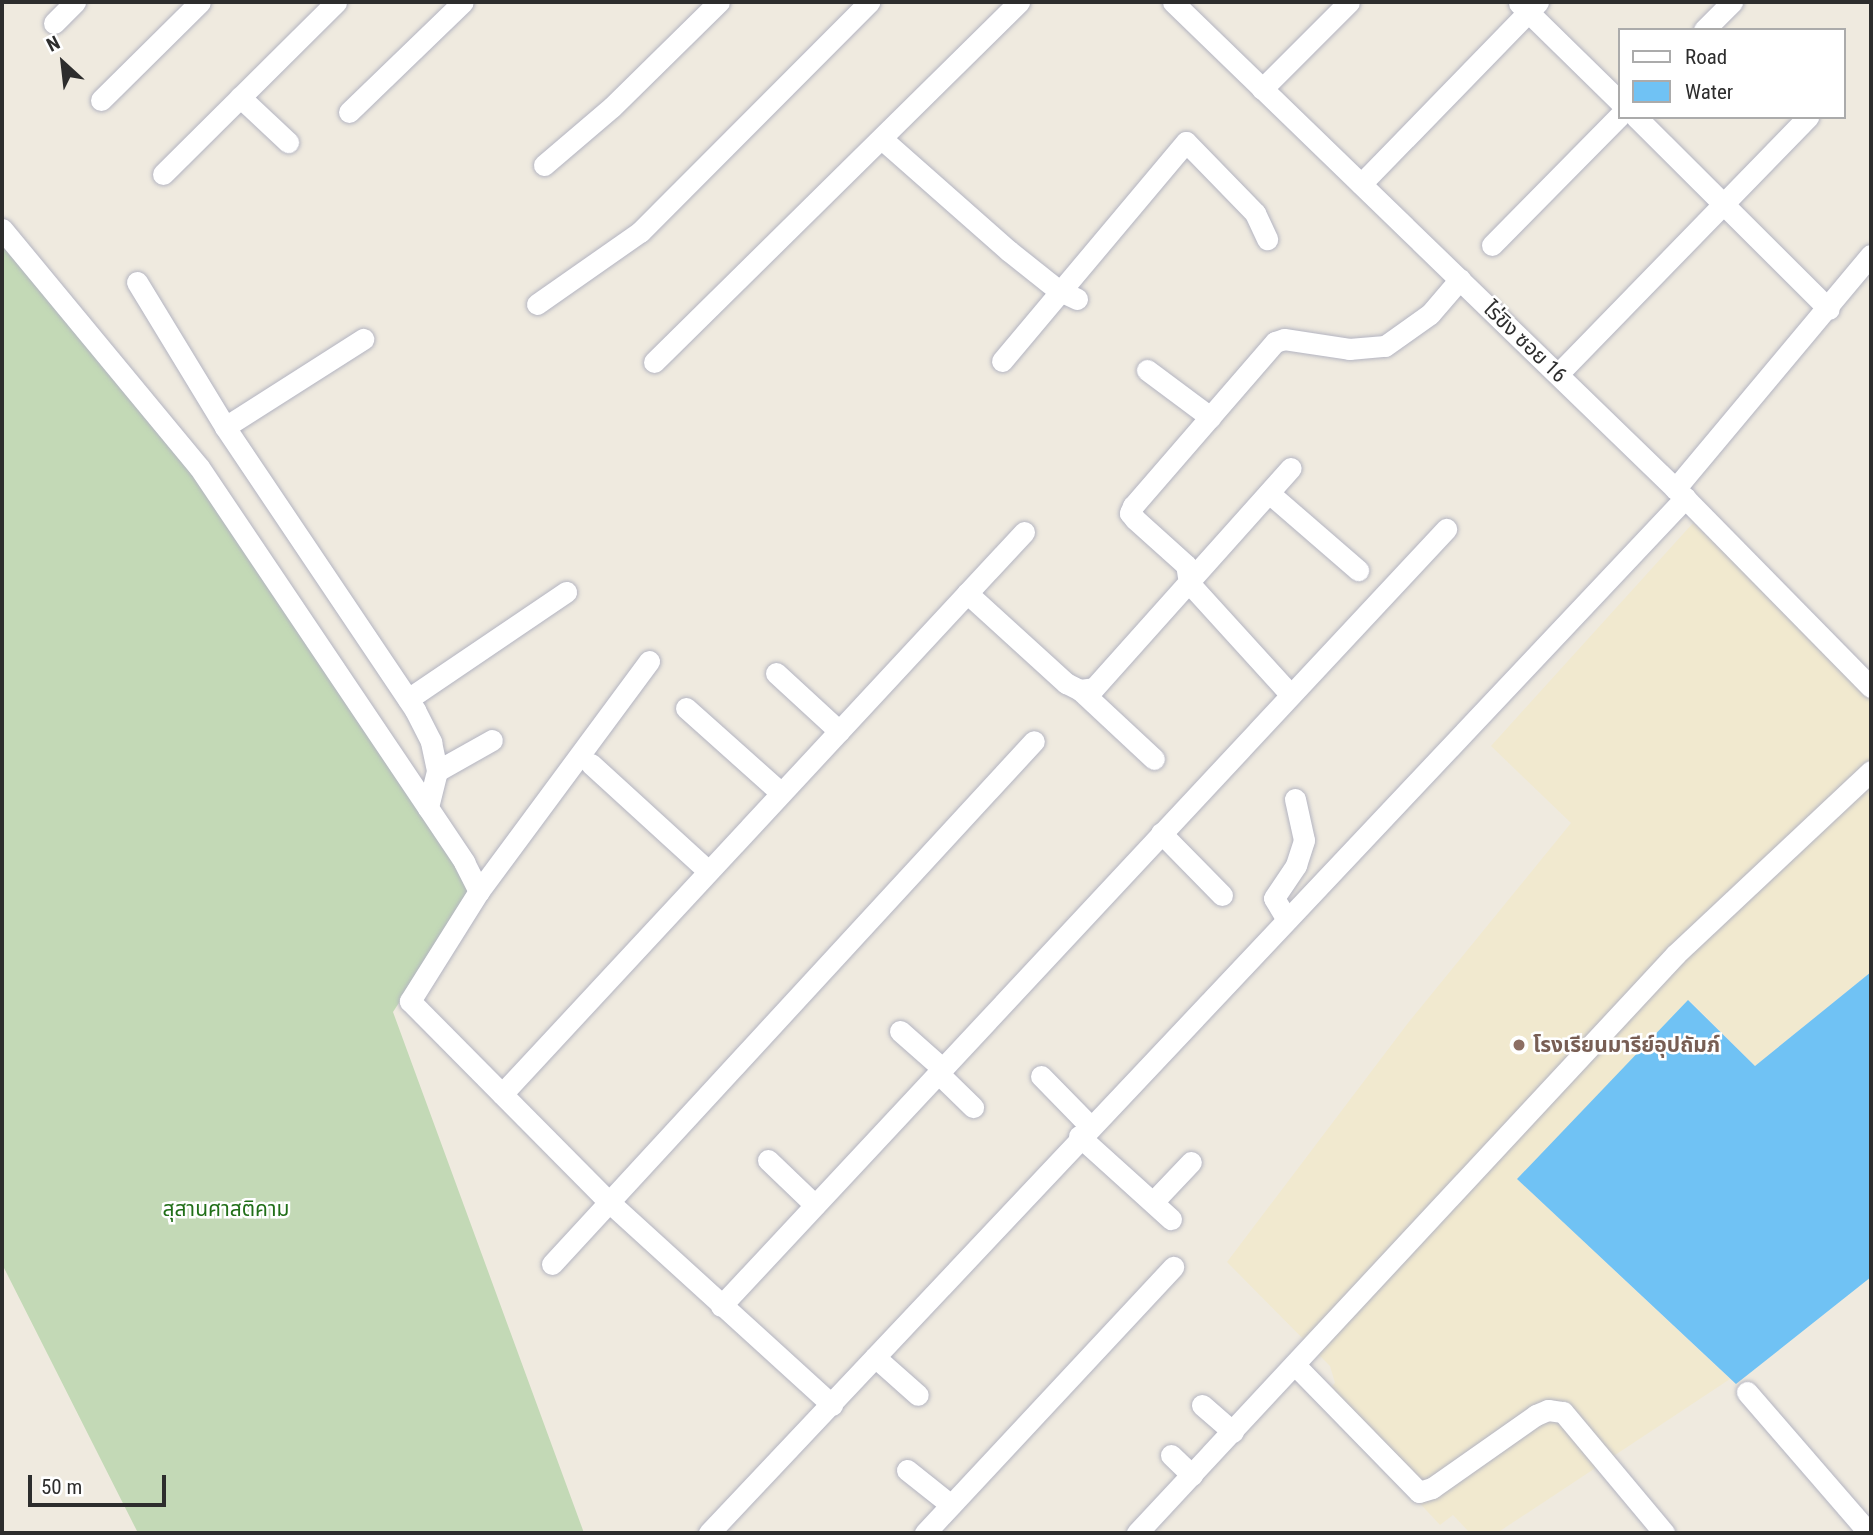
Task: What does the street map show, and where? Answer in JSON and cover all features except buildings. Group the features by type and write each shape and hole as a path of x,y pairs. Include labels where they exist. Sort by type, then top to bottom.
{"street":[{"path":"54,23 75,2"},
{"path":"101,100 200,2"},
{"path":"163,174 336,2"},
{"path":"349,112 463,2"},
{"path":"544,165 612,107 719,2"},
{"path":"537,304 640,232 869,2"},
{"path":"654,362 1020,2"},
{"name":"ไร่ขิง ซอย 16","path":"1173,2 1680,493 1871,687"},
{"path":"1262,89 1349,2"},
{"path":"1706,28 1732,2"},
{"path":"1360,184 1527,5 1618,100"},
{"path":"240,97 288,142"},
{"path":"1492,245 1618,117"},
{"path":"1638,119 1829,309"},
{"path":"1558,374 1806,119"},
{"path":"882,139 1067,294"},
{"path":"1002,361 1067,294 1186,142 1255,212 1267,239"},
{"path":"2,229 199,467 428,808 479,891"},
{"path":"709,1533 832,1405 1084,1130 1286,918 1680,493 1871,255"},
{"path":"1290,694 1189,583 1186,565 1130,513 1280,339 1349,349 1385,346 1430,314 1460,279"},
{"path":"137,282 225,427 408,698 431,742 437,771 428,808"},
{"path":"225,427 363,339"},
{"path":"1147,370 1210,417"},
{"path":"1080,690 1094,688 1291,468"},
{"path":"1269,493 1359,570"},
{"path":"722,1306 1446,528"},
{"path":"502,1094 1024,531"},
{"path":"408,698 566,592"},
{"path":"967,593 1066,683 1080,690 1154,760"},
{"path":"649,661 479,891 410,1001 608,1200 832,1405"},
{"path":"776,673 839,731"},
{"path":"686,708 781,793"},
{"path":"437,771 492,740"},
{"path":"552,1264 608,1200 1034,741"},
{"path":"591,764 708,871"},
{"path":"1137,1533 1296,1366 1676,954 1871,771"},
{"path":"1286,918 1274,898 1296,865 1304,840 1295,799"},
{"path":"1161,833 1222,895"},
{"path":"900,1031 973,1107"},
{"path":"1041,1076 1084,1130 1171,1219"},
{"path":"768,1160 815,1205"},
{"path":"1153,1202 1191,1162"},
{"path":"925,1533 1173,1267"},
{"path":"875,1357 918,1395"},
{"path":"1296,1366 1419,1492 1432,1488 1536,1415 1548,1410 1563,1412 1664,1533"},
{"path":"1747,1392 1869,1533"},
{"path":"1202,1405 1233,1433"},
{"path":"1171,1455 1192,1475"},
{"path":"908,1470 951,1505"}],"shaded area":[{"name":"โรงเรียนมารีย์อุปถัมภ์","path":"1693,523 1871,690 1871,972 1755,1066 1689,1000 1517,1179 1730,1379 1497,1533 1470,1533 1453,1515 1440,1525 1321,1397 1335,1383 1330,1366 1227,1262 1408,1023 1571,823 1491,746"}],"green space":[{"name":"สุสานศาสติคาม","path":"2,241 172,436 466,872 469,896 393,1012 584,1533 138,1533 2,1264"}],"water":[{"path":"1871,972 1871,1277 1736,1384 1517,1179 1688,1000 1755,1066"}],"place":[{"name":"โรงเรียนมารีย์อุปถัมภ์","path":"1519,1045"}]}
